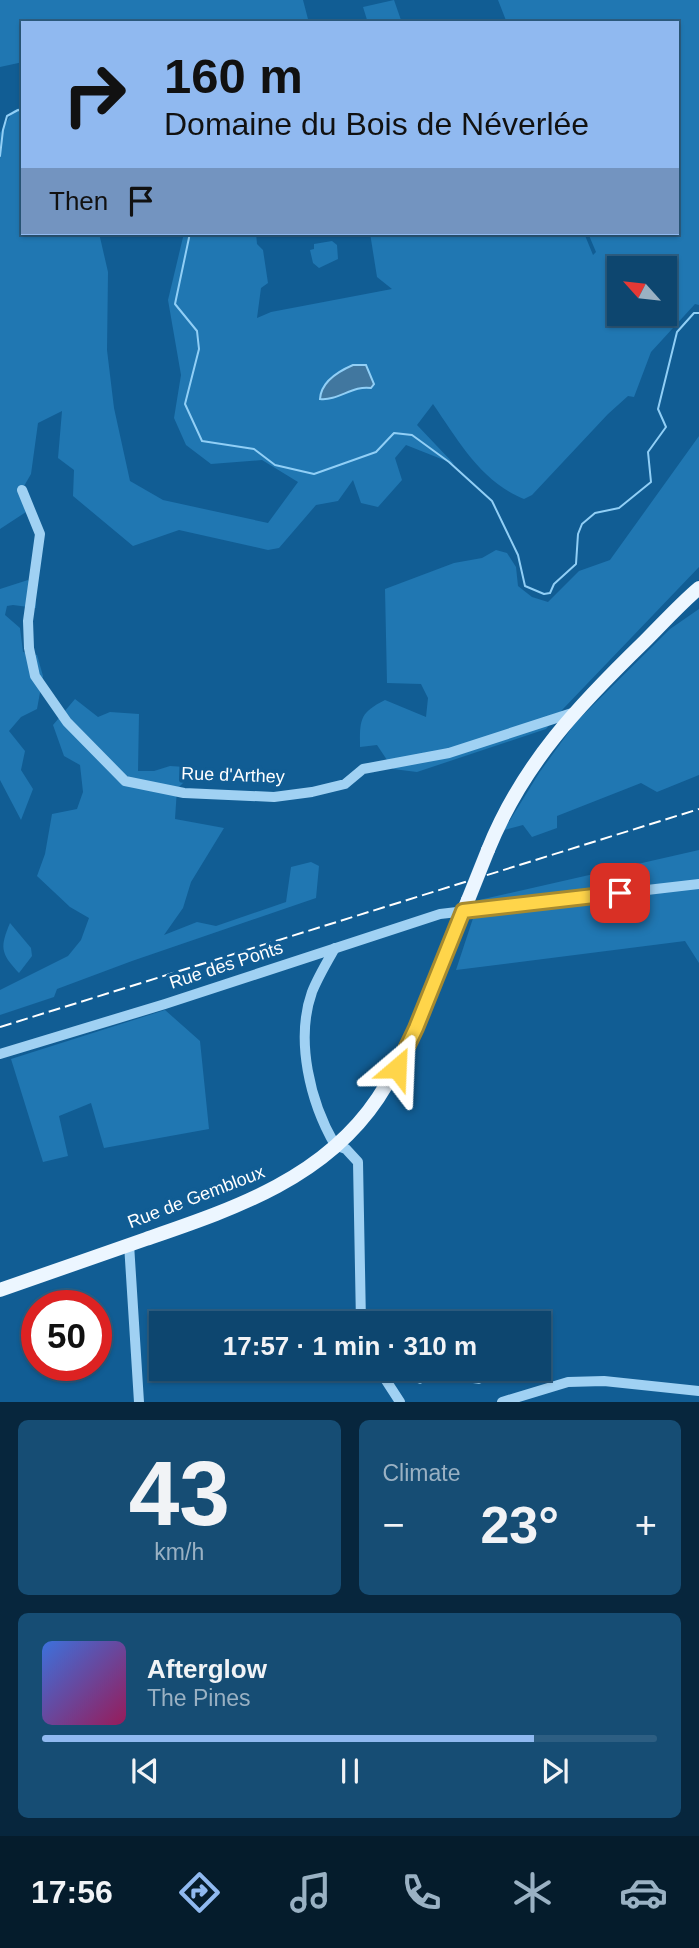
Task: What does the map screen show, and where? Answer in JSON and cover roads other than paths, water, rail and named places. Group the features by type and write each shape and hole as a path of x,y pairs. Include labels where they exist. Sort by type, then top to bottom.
{"main road":[{"path":"655,631 699,588"},
{"path":"655,631 699,596"},
{"name":"Rue de Gembloux","path":"0,1290 248,1202 288,1181 335,1145 376,1101 397,1068 416,1028 497,827 520,786 572,713 655,631"}],"street":[{"name":"Rue d'Arthey","path":"22,490 40,534 28,621 29,648 35,676 67,722 125,781 184,793 274,797 312,792 345,784 363,769 449,753 572,713"},
{"name":"Rue des Ponts","path":"0,1054 165,1004 466,906 699,884"},
{"path":"335,948 312,993 307,1020 306,1058 316,1100 335,1145 346,1149 358,1162 361,1311"},
{"path":"129,1244 139,1402"},
{"path":"387,1381 400,1402"},
{"path":"502,1402 568,1382 604,1381 699,1391"}],"waterway":[{"path":"0,156 7,116 21,111"},
{"path":"190,235 175,304 197,331 199,349 185,404 202,441 254,449 275,465 314,474 376,452 394,433 412,435 449,462 492,501 518,555 525,586 544,594 550,593 554,584 576,564 578,534 582,524 595,513 619,508 651,482 648,452 666,427 658,409 677,332 694,313 699,313"}],"railway":[{"path":"0,1027 699,809"}]}
